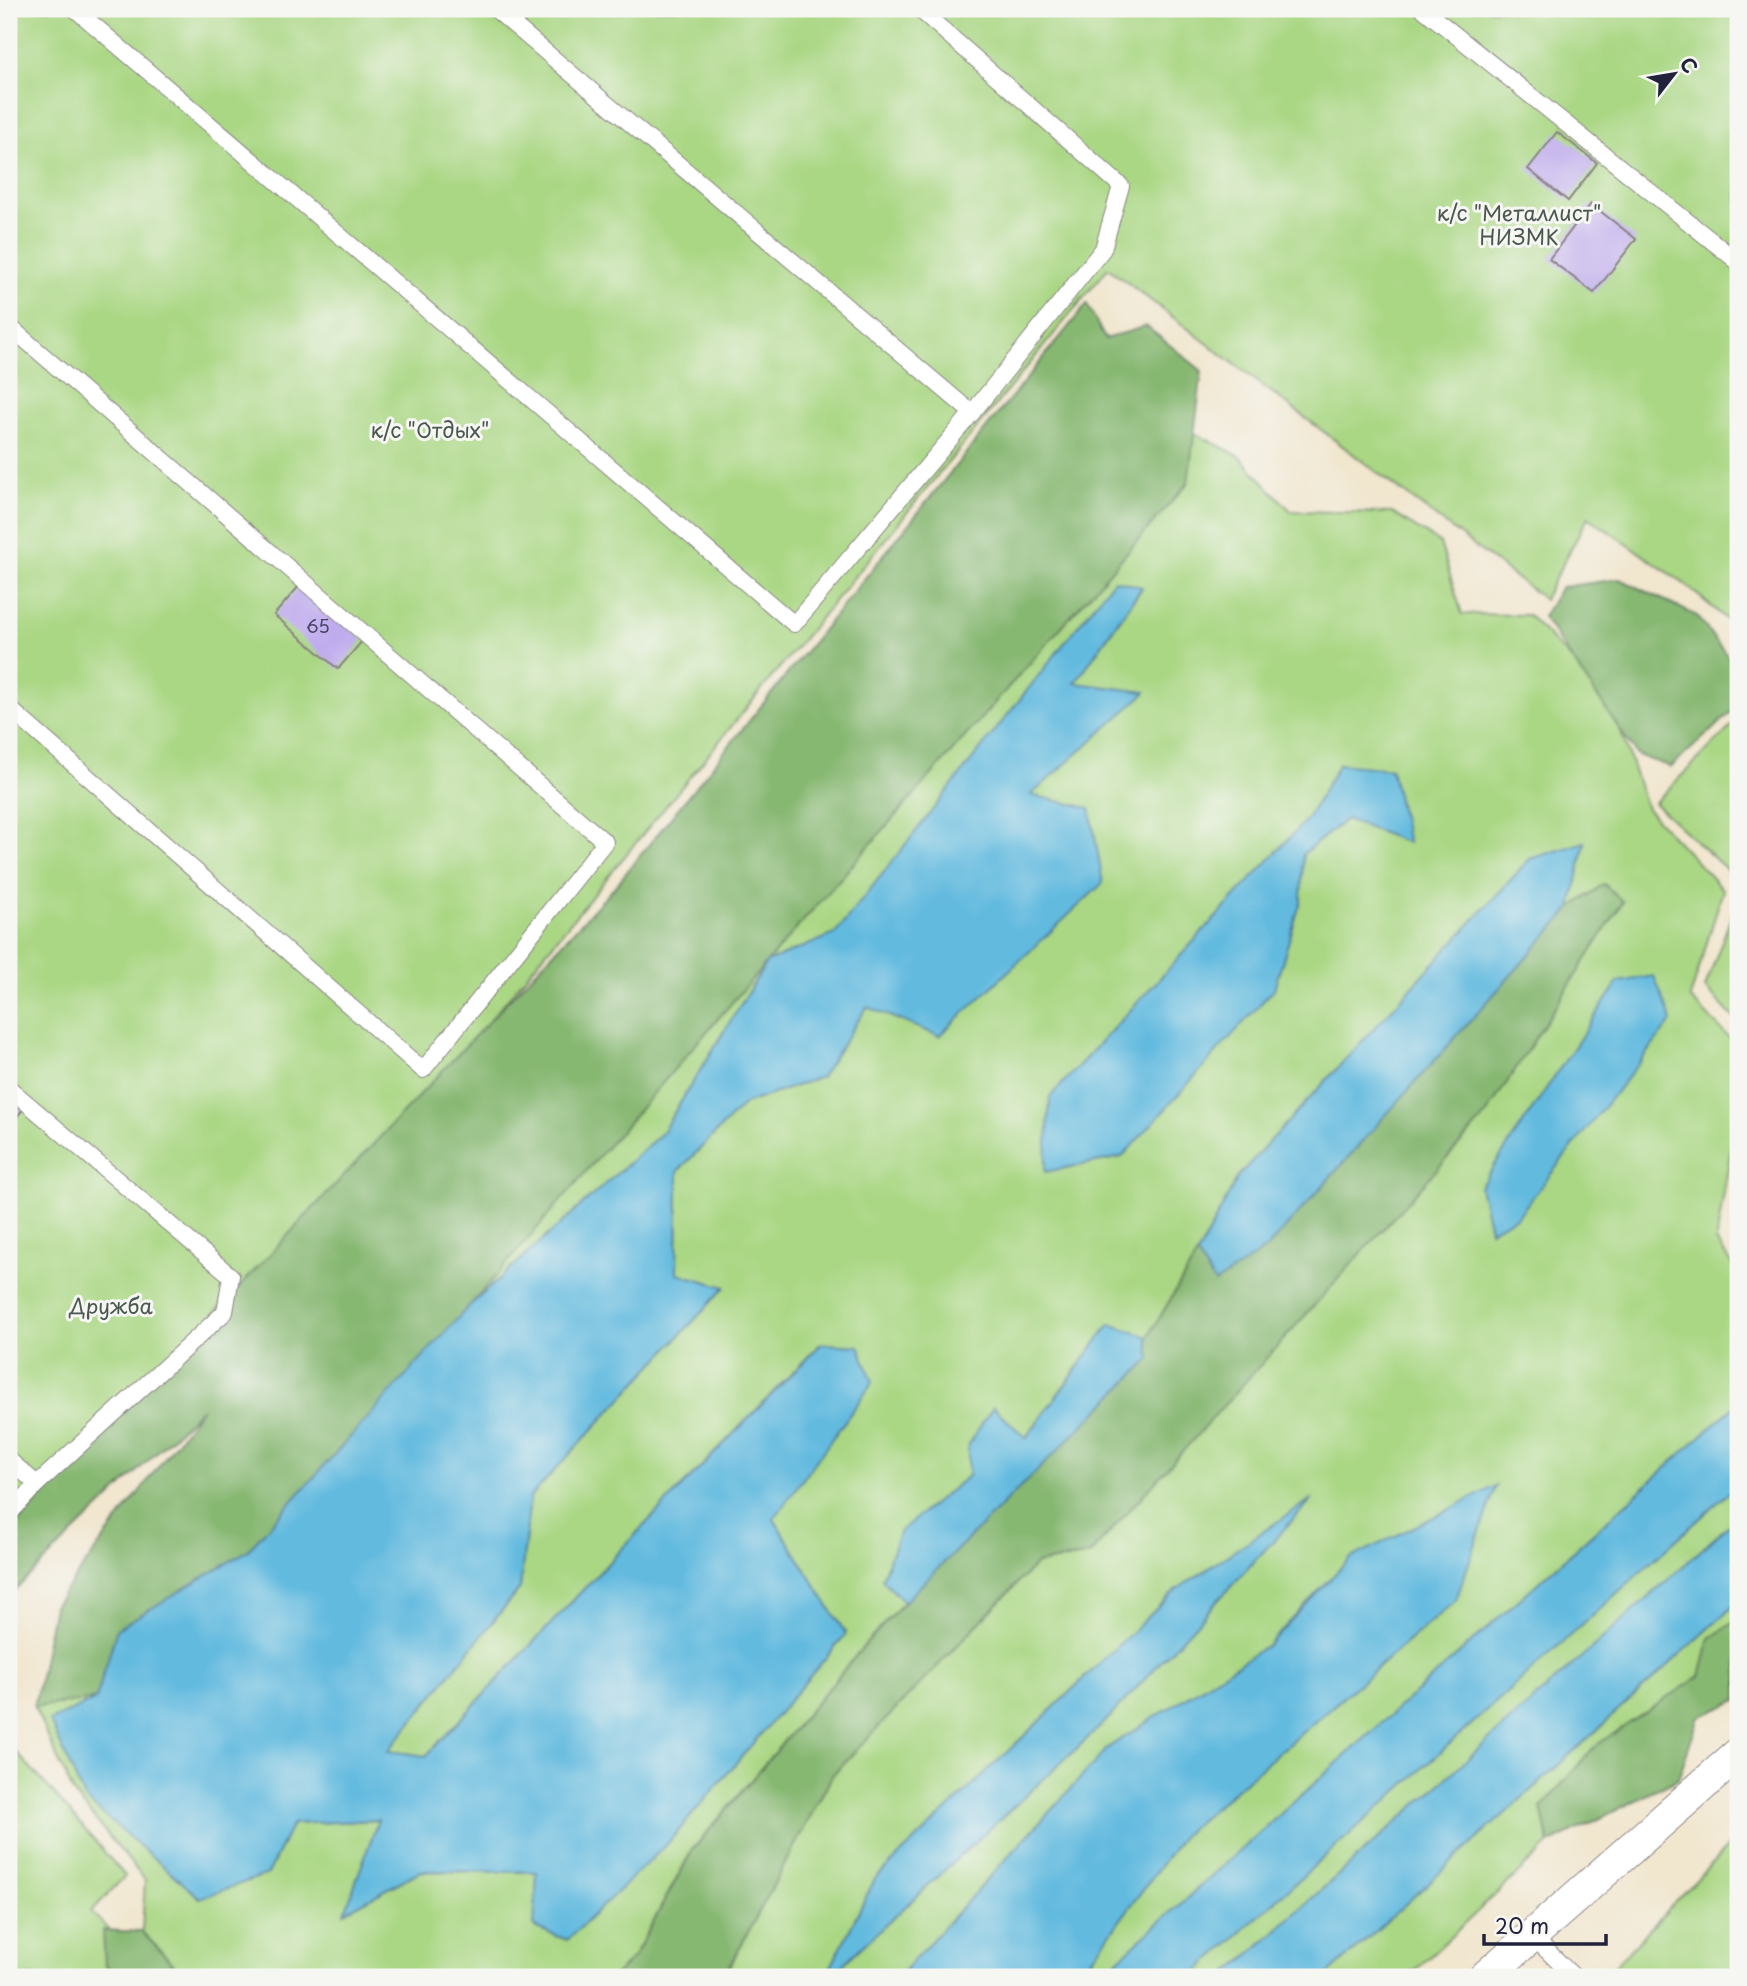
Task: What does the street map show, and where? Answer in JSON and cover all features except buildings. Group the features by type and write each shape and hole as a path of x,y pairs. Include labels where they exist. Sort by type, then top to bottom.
{"street":[{"path":"1485,1977 1738,1754"}],"lane":[{"path":"75,9 794,624 972,413 1103,249 1121,186 919,9"},
{"path":"495,9 972,413"},
{"path":"1423,9 1738,262"},
{"path":"9,326 605,842 423,1070 9,708"},
{"path":"9,1088 231,1276 225,1312 9,1514"},
{"path":"9,1460 37,1485"},
{"path":"1532,1936 1574,1977"}],"green space":[{"name":"к/с \"Отдых\"","path":"9,9 1738,9 1738,629 1686,585 1588,517 1544,599 1108,268 260,1300 9,1562"},
{"path":"1087,304 1105,339 1146,326 1202,371 1188,483 767,962 468,1308 247,1551 117,1629 96,1699 34,1707 54,1606 202,1408 9,1596 9,1532 613,889"},
{"path":"1111,390 1239,456 1291,511 1392,513 1440,543 1462,614 1528,615 1610,699 1647,809 1723,890 1690,998 1738,1047 1738,1106 1716,1241 1738,1274 1738,1403 1099,1977 1078,1977 1184,1834 1456,1600 1349,1559 1269,1644 1109,1747 898,1977 829,1977 1103,1724 1310,1501 1176,1590 875,1879 826,1977 724,1977 833,1774 1036,1564 1090,1555 1604,884 1571,908 1585,843 1530,859 1239,1175 1197,1255 1148,1337 1110,1324 1025,1438 994,1407 968,1445 968,1476 900,1531 882,1579 904,1602 692,1850 634,1957 613,1977 186,1977 142,1932 145,1880 74,1794 34,1707 104,1579","holes":["1114,581 1142,588 1075,683 1145,693 1030,795 867,1007 821,1077 744,1104 678,1171 677,1273 725,1287 530,1497 520,1588 388,1751 426,1756 820,1344 859,1346 873,1382 773,1519 846,1634 668,1843 567,1939 538,1872 420,1871 346,1911 378,1820 292,1824 268,1874 50,1721 96,1699 467,1308 661,1134 767,962 835,934","1339,764 1346,819 1303,854 1050,1097 1307,819"]},
{"path":"1620,579 1697,616 1738,670 1738,706 1671,767 1637,755 1543,617 1561,587"},
{"path":"1738,720 1738,880 1654,803"},
{"path":"1604,884 1623,902 1486,1115 1089,1555 1036,1564 833,1774 724,1977 613,1977 634,1957 692,1851 864,1646 904,1602 1149,1360 1148,1337 1197,1255 1215,1282 1267,1248 1571,908"},
{"path":"1738,897 1738,1022 1705,988"},
{"path":"1738,1484 1738,1517 1224,1977 1191,1977"},
{"path":"1738,1602 1738,1639 1700,1676 1549,1844 1408,1977 1325,1977"},
{"path":"1738,1620 1738,1700 1699,1717 1678,1779 1549,1844 1541,1808 1595,1746 1700,1676 1710,1638"},
{"path":"9,1745 125,1876 91,1912 159,1977 9,1977"},
{"path":"1738,1836 1738,1977 1604,1977"},
{"path":"103,1930 142,1932 186,1977 118,1977 105,1965"}],"water":[{"path":"1114,580 1142,587 1075,683 1146,692 1031,795 1090,808 1103,883 939,1036 867,1007 821,1077 744,1104 678,1171 677,1273 725,1287 530,1497 520,1588 388,1751 426,1756 632,1538 821,1344 859,1346 873,1382 774,1519 846,1634 668,1843 567,1940 534,1927 537,1872 420,1871 345,1912 378,1820 292,1824 268,1874 200,1898 84,1798 50,1721 96,1699 117,1629 247,1551 467,1308 661,1134 767,962 835,934"},
{"path":"1339,764 1391,769 1408,843 1346,819 1303,854 1301,901 1274,989 1122,1157 1045,1172 1050,1097 1307,819"},
{"path":"1585,842 1571,908 1267,1248 1215,1283 1197,1255 1239,1175 1530,859"},
{"path":"1654,976 1672,1021 1517,1217 1490,1230 1480,1187 1618,982"},
{"path":"1110,1324 1148,1337 1150,1359 904,1602 882,1579 900,1531 968,1476 968,1445 993,1407 1026,1438"},
{"path":"1738,1403 1738,1484 1191,1977 1099,1977"},
{"path":"1496,1486 1456,1600 1184,1834 1078,1977 898,1977 1109,1747 1269,1644 1349,1559"},
{"path":"1313,1498 1103,1724 826,1977 875,1879 1176,1590"},
{"path":"1738,1517 1738,1602 1325,1977 1224,1977"}],"park label":[{"name":"к/с \"Металлист\" НИЗМК","path":"1519,226"},
{"name":"Дружба","path":"111,1307"}]}
